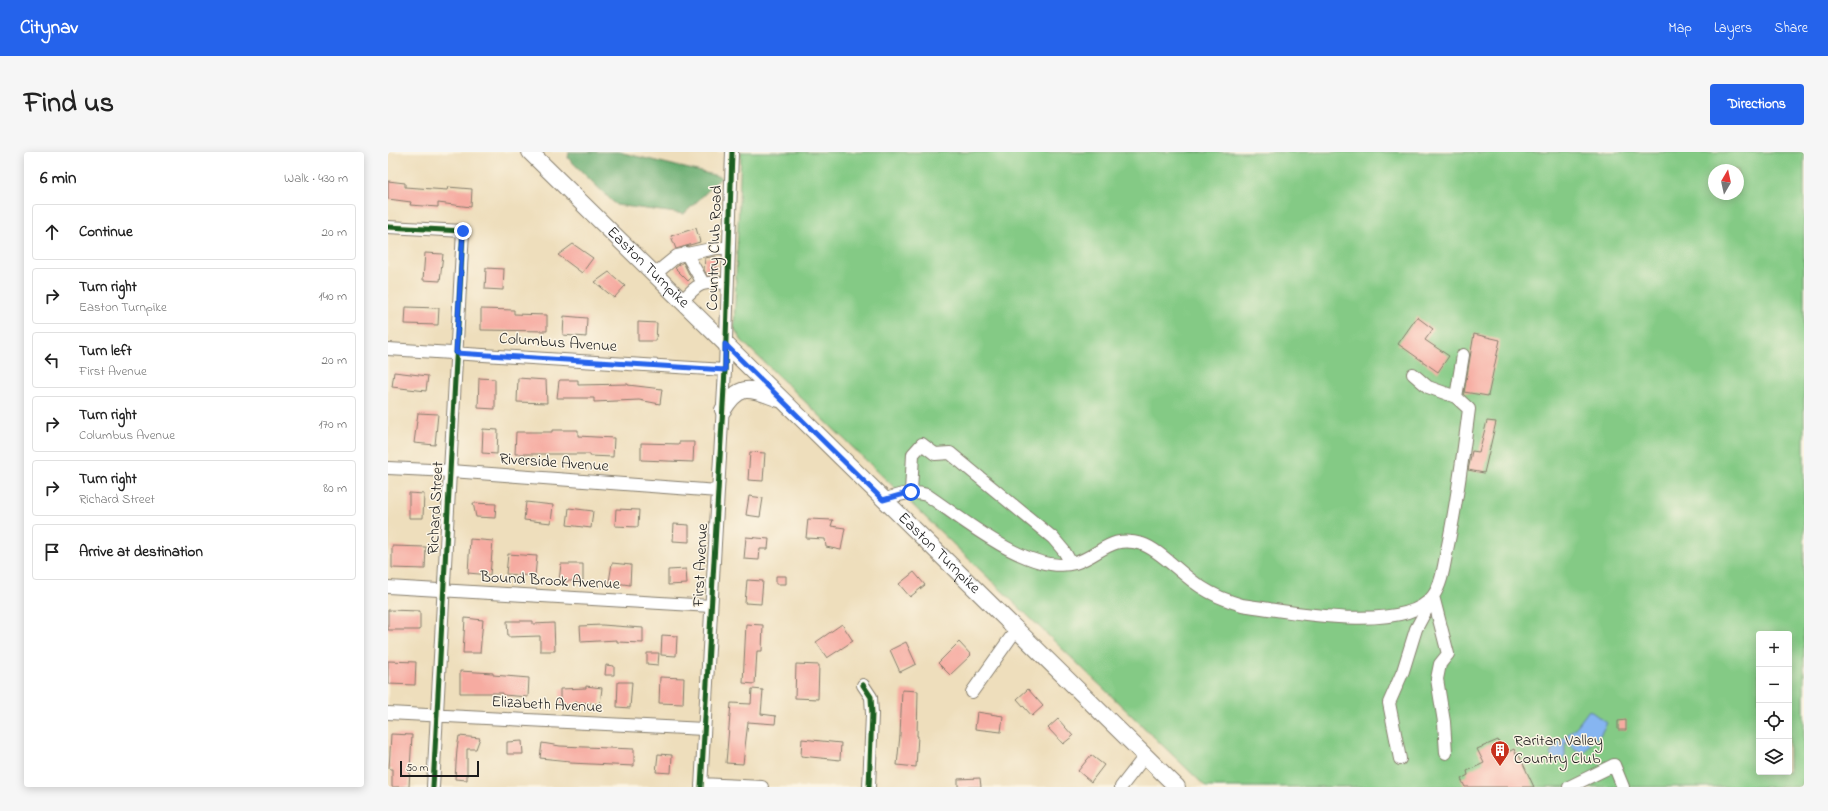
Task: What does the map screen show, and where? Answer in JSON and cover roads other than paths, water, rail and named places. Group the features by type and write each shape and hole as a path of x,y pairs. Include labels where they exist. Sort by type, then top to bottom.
{"main road":[{"name":"Easton Turnpike","path":"530,152 1177,787"},
{"path":"723,410 731,398 741,391 750,390 782,400"}],"street":[{"name":"Country Club Road","path":"725,344 732,152"},
{"name":"Richard Street","path":"388,227 463,231 451,471 432,787"},
{"path":"655,274 677,256 716,248 728,248"},
{"path":"686,253 703,283"},
{"path":"682,302 697,286 703,283 727,283"},
{"name":"First Avenue","path":"701,785 723,410 725,344"},
{"name":"Columbus Avenue","path":"388,349 725,370"},
{"path":"1456,397 1463,355"},
{"path":"1400,759 1389,703 1403,671 1416,629 1433,596 1443,570 1453,525 1470,409 1456,397 1428,387 1413,374"},
{"path":"911,492 913,454 922,444 935,454 950,453 1053,538 1064,551 1071,563"},
{"name":"Riverside Avenue","path":"388,468 451,471 718,491"},
{"path":"883,500 911,492 918,492 927,495 1002,545 1020,555 1036,561 1063,564 1071,563 1084,559 1109,544 1120,541 1143,544 1200,587 1242,605 1359,619 1386,618 1416,608 1433,596"},
{"name":"Bound Brook Avenue","path":"388,587 711,606"},
{"path":"1433,596 1448,654 1440,664 1437,679 1444,722 1446,753"},
{"path":"972,692 1016,630"},
{"path":"863,685 871,697 872,714 869,787"},
{"name":"Elizabeth Avenue","path":"388,713 704,729"},
{"path":"1121,787 1145,756"},
{"path":"1569,787 1614,765 1623,787"},
{"path":"701,785 762,787"}],"water":[{"path":"1589,710 1607,723 1600,735 1593,740 1583,754 1565,742 1565,757 1560,761 1554,760 1550,755 1552,749 1577,726"}],"place":[{"name":"Raritan Valley Country Club","path":"1500,767"}]}
